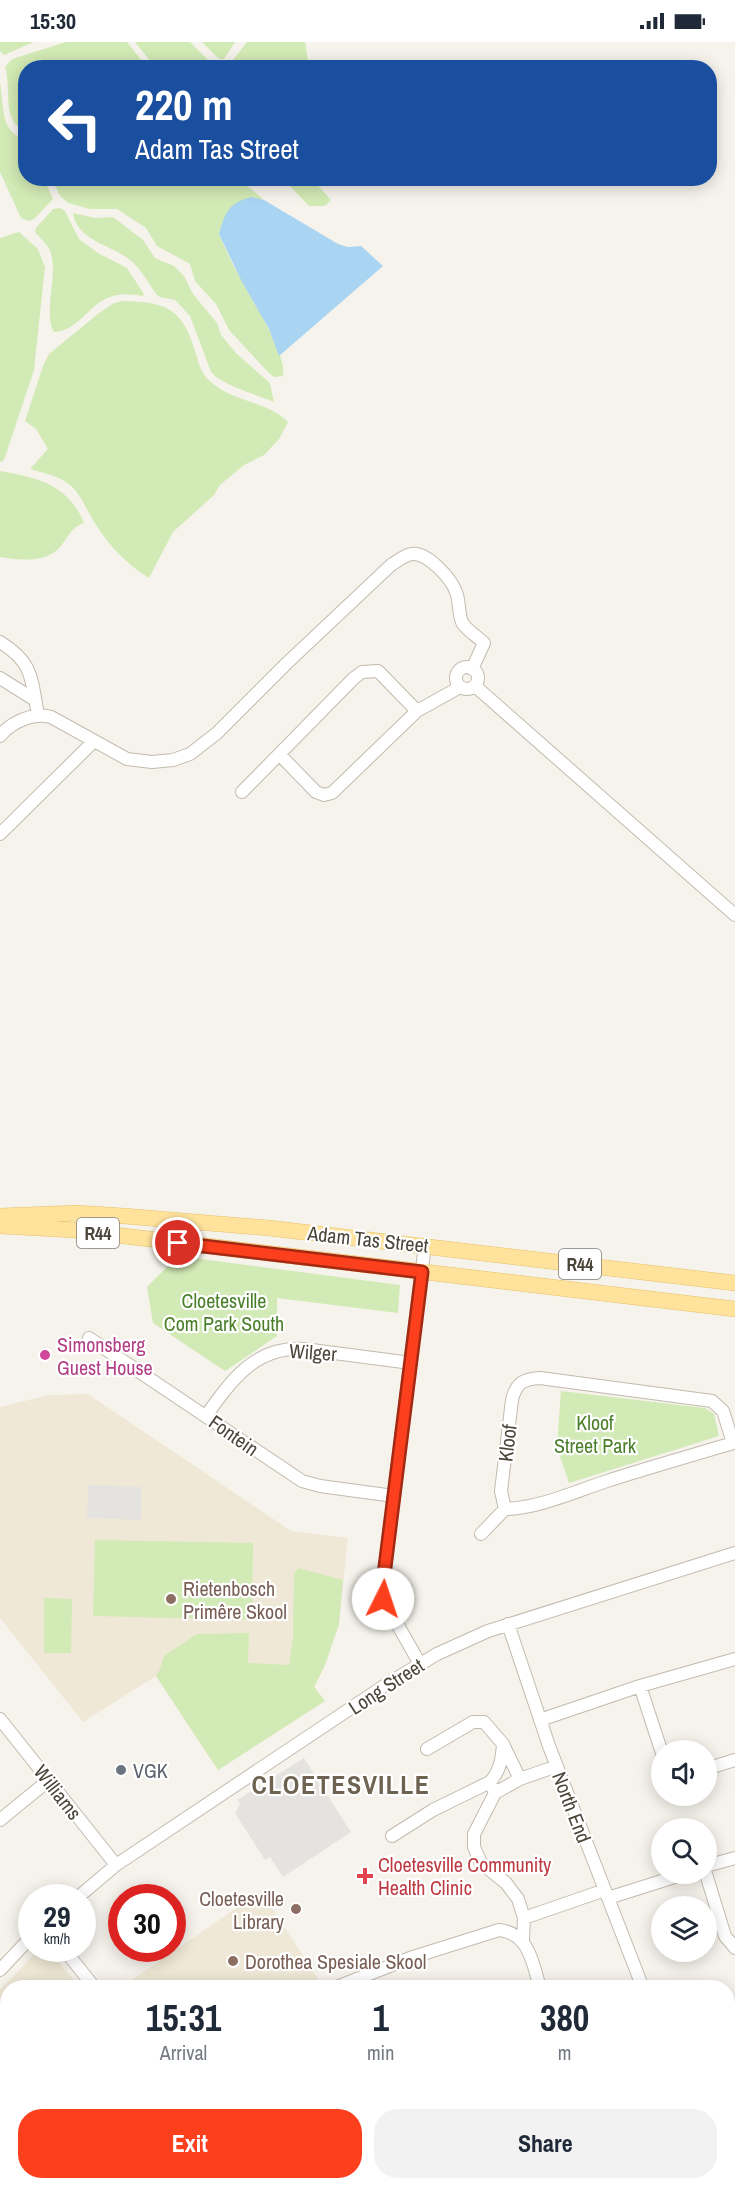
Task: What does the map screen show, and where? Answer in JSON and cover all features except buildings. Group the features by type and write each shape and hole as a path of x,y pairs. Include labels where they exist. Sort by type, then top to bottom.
{"main road":[{"name":"Adam Tas Street","path":"0,1216 76,1213 124,1215 425,1245 735,1283"},
{"name":"Adam Tas Street","path":"0,1226 84,1232 735,1309"}],"street":[{"path":"0,735 6,729 38,715 51,717 127,759 152,762 173,760 190,754 217,733 391,566 404,556 412,554 425,557 446,575 456,591 463,623 484,643 472,669"},
{"path":"0,642 14,650 30,671 38,715"},
{"path":"460,687 456,679 458,672 465,668 472,669"},
{"path":"280,755 316,792 324,795 332,793 417,711 460,687 468,689 475,686 478,679 472,669"},
{"path":"242,792 337,694 362,672 378,671 417,711"},
{"path":"0,678 35,700"},
{"path":"475,686 735,915"},
{"path":"0,834 94,741"},
{"path":"420,1664 383,1599 383,1583 425,1245"},
{"name":"Fontein","path":"89,1338 302,1481 320,1486 394,1496"},
{"name":"Wilger","path":"206,1416 226,1387 245,1370 276,1350 304,1349 411,1363"},
{"name":"Kloof","path":"540,1378 712,1401 723,1411 734,1442 531,1505 505,1509 501,1491 512,1400 516,1387 528,1379 540,1378"},
{"path":"481,1534 505,1509"},
{"name":"Long Street","path":"94,1884 116,1865 420,1664 464,1641 508,1624 735,1553"},
{"name":"North End","path":"508,1624 557,1767 640,1980"},
{"path":"540,1720 640,1686 735,1659"},
{"path":"640,1686 658,1740"},
{"name":"Williams","path":"0,1719 116,1865"},
{"path":"427,1749 473,1722 481,1721 490,1726 503,1744 520,1779"},
{"path":"503,1744 493,1787 474,1834 474,1847 481,1863 513,1890 524,1918 523,1940 538,1980"},
{"path":"717,1766 735,1760"},
{"path":"392,1836 433,1810 493,1787 557,1767"},
{"path":"0,1820 49,1780"},
{"path":"717,1863 735,1858"},
{"path":"524,1918 651,1882"},
{"path":"709,1884 725,1936 735,1948"},
{"path":"354,1980 410,1958 491,1932 508,1931 523,1940"},
{"path":"0,1970 18,1951"},
{"path":"74,1962 89,1980"}],"shaded area":[{"name":"Rietenbosch Primêre Skool","path":"88,1394 291,1531 348,1538 339,1624 325,1665 314,1687 325,1701 218,1770 156,1676 83,1722 0,1618 0,1407 49,1395"},
{"path":"88,1485 142,1487 141,1520 87,1518"},
{"path":"304,1758 351,1832 283,1877 270,1857 265,1860 235,1813 240,1804 237,1800"},
{"name":"Dorothea Spesiale Skool","path":"261,1891 319,1980 132,1980 158,1962 186,1962 186,1943"},
{"path":"27,1962 58,1962 74,1980 10,1980"}],"green space":[{"path":"0,42 34,42 4,55 0,51"},
{"path":"66,42 127,42 141,60 18,60 18,126 10,112 5,67 12,59"},
{"path":"135,42 190,42 208,60 149,60"},
{"path":"202,42 235,42 224,59 219,59"},
{"path":"247,42 305,42 308,60 233,60"},
{"path":"0,82 7,124 18,136 18,186 47,186 53,199 34,219 29,221 21,218 0,172"},
{"path":"55,186 247,186 264,200 252,197 219,234 275,342 283,367 283,376 274,377 269,373 229,330 216,304 195,281 190,264 157,246 146,228 117,209 90,209 68,203 60,196"},
{"path":"290,186 318,186 331,200 325,206 309,206"},
{"path":"60,208 65,211 79,239 98,253 127,268 144,294 143,296 126,294 110,297 96,305 70,328 54,332 50,314 53,266 47,245 35,232 53,209"},
{"path":"73,213 95,218 113,217 143,240 155,258 174,266 184,276 193,294 217,323 221,335 236,353 270,383 274,402 231,386 216,377 211,372 190,316 175,300 156,294 130,260 81,230"},
{"path":"19,232 38,249 45,267 34,370 4,460 0,462 0,238"},
{"path":"123,301 152,303 172,311 185,327 201,370 208,379 229,394 270,410 288,422 279,439 264,455 244,465 220,485 214,495 173,532 149,578 126,561 113,547 71,486 58,478 30,469 48,449 36,429 25,421 49,354 99,313 114,303"},
{"path":"0,471 39,480 60,491 69,499 84,523 72,531 57,550 45,557 22,560 0,557"},
{"name":"Cloetesville Com Park South","path":"178,1256 400,1285 398,1313 277,1298 277,1336 225,1371 153,1323 147,1287"},
{"name":"Kloof Street Park","path":"561,1391 705,1408 714,1414 719,1436 569,1483 557,1447"},
{"path":"95,1540 253,1543 252,1620 93,1616"},
{"path":"298,1568 343,1580 339,1624 325,1665 314,1687 325,1701 218,1770 156,1676 164,1656 197,1634 249,1633 248,1663 289,1665 293,1638 294,1574"},
{"path":"44,1598 72,1599 71,1653 44,1653"}],"water":[{"path":"252,197 264,200 338,244 348,247 361,246 383,266 279,356 269,329 241,280 219,234 223,220 233,205"}],"place":[{"name":"Simonsberg Guest House","path":"45,1355"},
{"name":"Rietenbosch Primêre Skool","path":"171,1599"},
{"name":"VGK","path":"121,1770"},
{"name":"Cloetesville Community Health Clinic","path":"365,1876"},
{"name":"Cloetesville Library","path":"296,1909"},
{"name":"Dorothea Spesiale Skool","path":"233,1961"}],"district":[{"name":"CLOETESVILLE","path":"341,1784"}],"route":[{"path":"178,1243 422,1272 383,1583 383,1599"}]}
